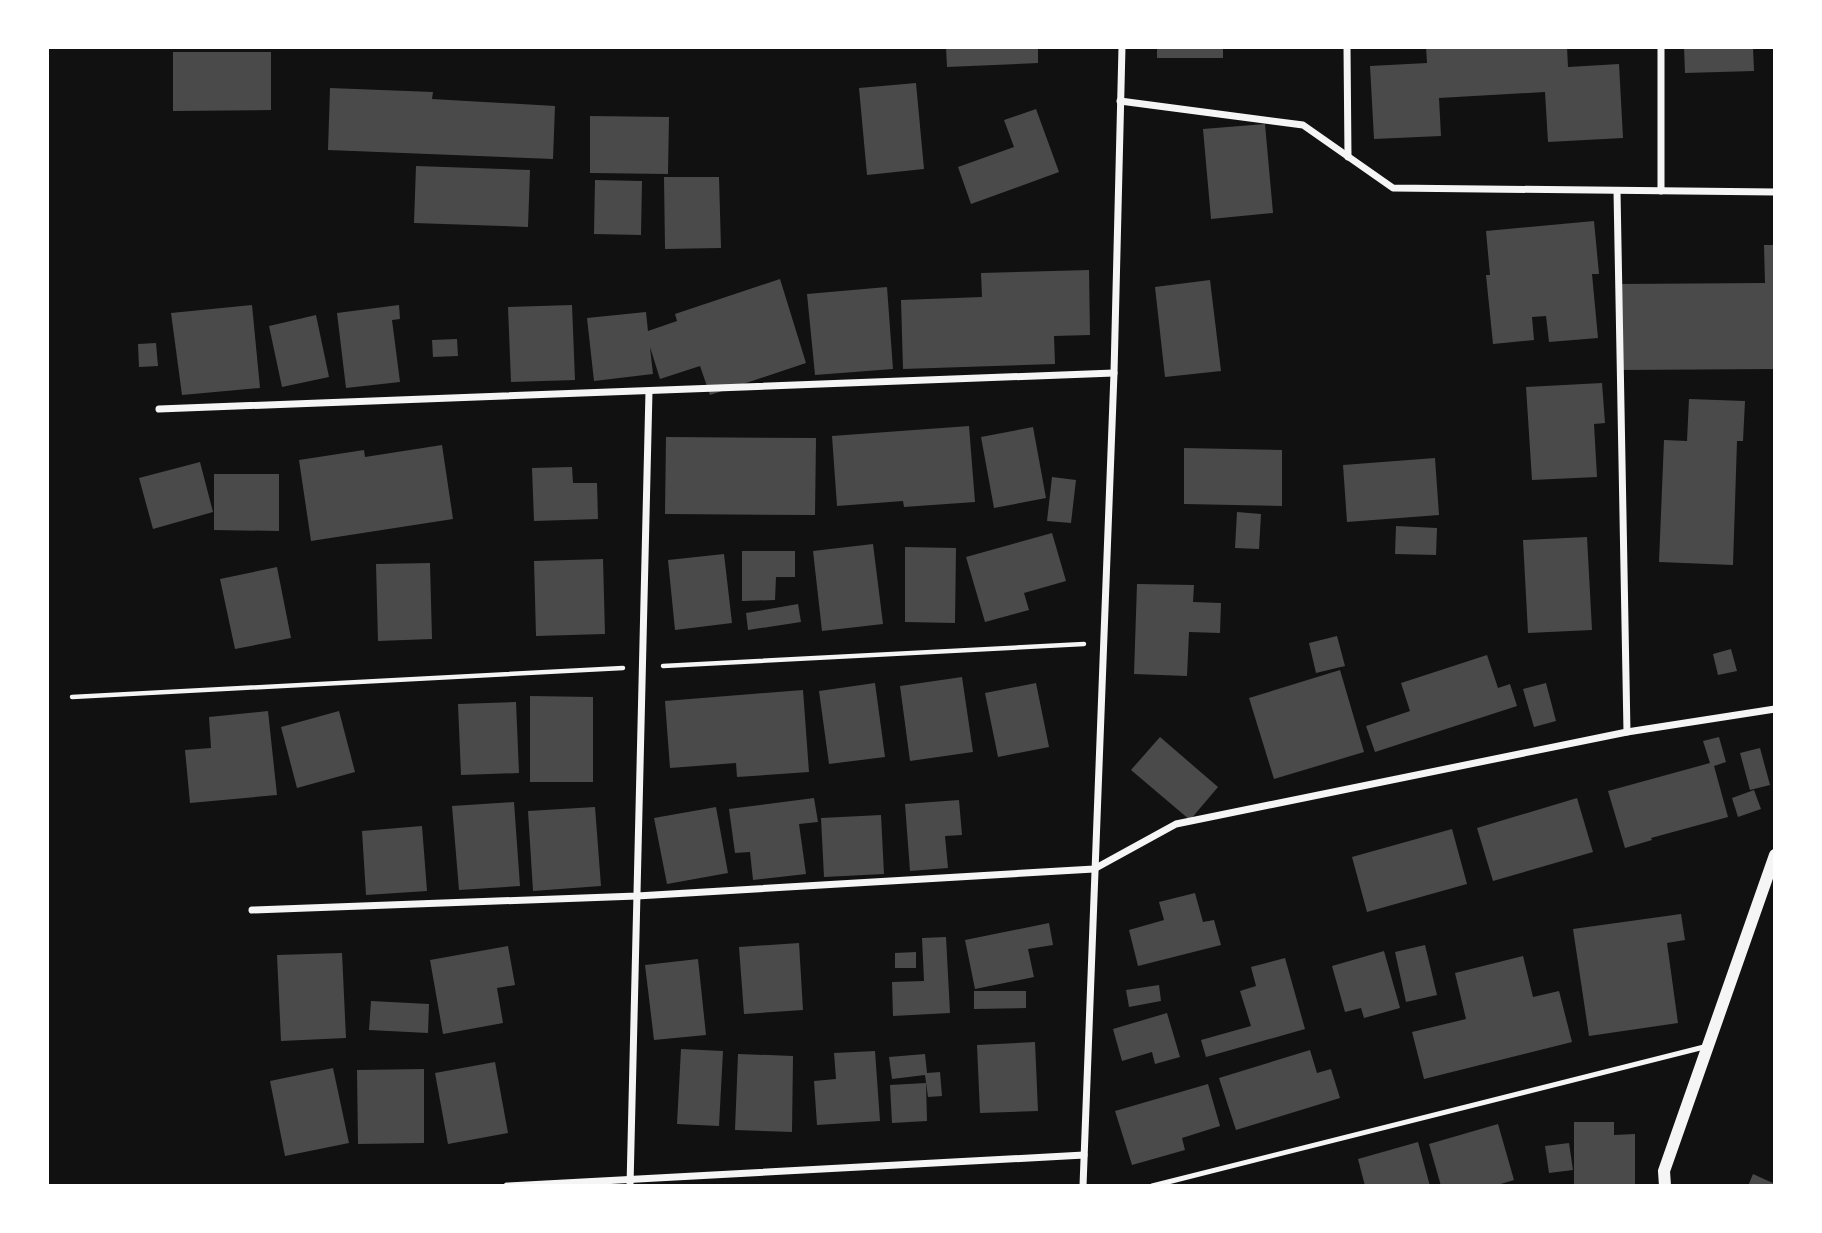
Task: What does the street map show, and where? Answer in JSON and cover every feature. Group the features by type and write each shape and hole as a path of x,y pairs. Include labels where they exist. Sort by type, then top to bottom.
{"street":[{"path":"1083,1186 1114,373 1122,47"},
{"path":"1347,47 1348,157"},
{"path":"1661,47 1661,191"},
{"path":"1120,101 1303,125 1393,188 1775,192"},
{"path":"1617,191 1627,732"},
{"path":"159,409 1114,373"},
{"path":"630,1182 649,391"},
{"path":"252,910 637,896 1094,869 1176,824 1627,732 1775,709"},
{"path":"1665,1186 1664,1171 1775,855"},
{"path":"506,1186 630,1182 1084,1156"}],"lane":[{"path":"1152,1186 1707,1046"}],"path":[{"path":"72,697 1103,643"}],"building":[{"path":"946,47 1038,47 1038,63 947,67"},
{"path":"1157,47 1223,47 1223,58 1157,58"},
{"path":"1426,47 1567,47 1568,67 1619,64 1623,138 1548,142 1545,92 1439,98 1441,136 1374,139 1370,66 1427,63"},
{"path":"1684,47 1753,47 1754,71 1685,73"},
{"path":"173,52 271,52 271,110 173,111"},
{"path":"916,83 924,169 867,175 859,88"},
{"path":"330,88 433,92 432,99 555,106 553,159 328,150"},
{"path":"1036,109 1059,172 971,204 958,167 1014,147 1004,120"},
{"path":"590,116 669,117 668,174 590,173"},
{"path":"1265,124 1273,213 1211,219 1203,129"},
{"path":"416,166 530,170 528,227 414,223"},
{"path":"664,177 719,177 721,248 665,249"},
{"path":"595,180 642,181 641,235 594,234"},
{"path":"1594,221 1599,274 1592,274 1598,338 1549,342 1546,316 1532,317 1534,340 1493,344 1486,275 1490,275 1486,231"},
{"path":"1764,245 1775,245 1775,369 1620,370 1620,284 1765,283"},
{"path":"1089,270 1090,335 1054,336 1055,364 903,369 901,300 982,297 981,273"},
{"path":"780,279 806,363 710,395 700,366 660,379 650,347 653,374 594,381 587,318 646,312 648,331 677,321 675,314"},
{"path":"1210,280 1221,371 1165,377 1155,287"},
{"path":"887,287 893,369 815,375 807,294"},
{"path":"252,305 260,388 182,395 171,313"},
{"path":"399,305 400,319 392,320 400,382 346,388 337,313"},
{"path":"572,305 575,380 511,382 508,307"},
{"path":"316,315 329,377 282,387 269,326"},
{"path":"457,339 458,356 433,357 432,340"},
{"path":"156,343 158,366 139,367 138,344"},
{"path":"1602,383 1605,423 1594,424 1597,477 1532,480 1526,387"},
{"path":"1689,399 1745,401 1743,441 1737,441 1733,565 1659,562 1664,440 1687,441"},
{"path":"969,426 975,502 904,507 903,501 837,506 832,436"},
{"path":"1033,427 1046,498 994,508 981,437"},
{"path":"666,437 816,438 815,515 665,514"},
{"path":"442,445 453,519 311,541 299,460 364,450 365,457"},
{"path":"1184,448 1282,450 1282,506 1184,504"},
{"path":"1435,458 1439,515 1347,522 1343,465"},
{"path":"200,462 213,512 153,529 139,478"},
{"path":"572,467 573,483 597,483 598,519 534,521 532,468"},
{"path":"214,474 279,474 279,531 214,530"},
{"path":"1052,477 1076,480 1071,523 1047,521"},
{"path":"1237,512 1261,514 1259,549 1235,548"},
{"path":"1396,526 1437,528 1436,555 1395,554"},
{"path":"1052,533 1066,581 1024,593 1029,610 985,622 966,557"},
{"path":"1587,537 1592,630 1528,633 1523,540"},
{"path":"873,544 883,624 822,631 813,551"},
{"path":"905,547 956,548 955,623 905,622"},
{"path":"742,551 795,551 795,577 776,577 775,600 742,601"},
{"path":"724,554 732,623 675,630 668,560"},
{"path":"603,559 605,634 536,636 534,561"},
{"path":"430,563 432,639 378,641 376,564"},
{"path":"277,567 291,638 235,649 220,579"},
{"path":"1137,584 1194,585 1193,602 1221,603 1220,633 1189,632 1187,676 1134,674"},
{"path":"798,604 801,622 748,630 746,613"},
{"path":"1337,636 1345,666 1316,673 1309,643"},
{"path":"1731,649 1737,671 1718,675 1713,654"},
{"path":"1487,655 1498,688 1510,684 1517,706 1375,752 1366,726 1410,711 1401,683"},
{"path":"1340,670 1364,752 1274,779 1249,698"},
{"path":"962,677 973,752 910,761 900,686"},
{"path":"875,683 885,757 829,764 819,691"},
{"path":"1036,683 1049,747 998,757 985,693"},
{"path":"1546,683 1556,721 1534,727 1523,689"},
{"path":"803,690 809,772 737,777 736,763 670,768 665,701"},
{"path":"530,696 593,697 593,782 530,782"},
{"path":"516,702 519,773 461,775 458,704"},
{"path":"268,711 277,795 190,803 185,750 211,748 209,717"},
{"path":"339,711 355,772 297,788 281,727"},
{"path":"1160,737 1218,787 1190,820 1131,770"},
{"path":"1719,737 1726,762 1714,766 1728,817 1625,848 1608,791 1710,763 1703,741"},
{"path":"1760,748 1770,785 1750,790 1740,753"},
{"path":"1754,790 1761,809 1738,817 1732,798"},
{"path":"814,798 818,822 799,824 806,874 753,880 750,852 735,853 729,809"},
{"path":"1577,798 1593,852 1493,881 1477,828"},
{"path":"959,800 962,835 945,836 948,868 910,871 905,804"},
{"path":"514,802 520,886 459,890 452,806"},
{"path":"595,807 601,886 533,891 528,811"},
{"path":"716,807 728,873 667,884 654,818"},
{"path":"881,815 884,874 824,877 821,818"},
{"path":"422,826 427,891 366,895 362,831"},
{"path":"1452,829 1467,884 1367,912 1352,857"},
{"path":"1195,893 1203,922 1214,920 1221,945 1138,966 1129,930 1164,920 1159,902"},
{"path":"1681,914 1685,940 1667,943 1678,1023 1589,1036 1573,929"},
{"path":"1049,923 1053,945 1028,949 1034,977 975,989 965,940"},
{"path":"946,937 950,1013 893,1016 892,982 924,981 922,938"},
{"path":"799,943 803,1010 744,1014 739,947"},
{"path":"1425,945 1437,995 1406,1002 1395,952"},
{"path":"508,946 515,985 497,988 503,1023 443,1034 430,960"},
{"path":"1384,951 1400,1008 1364,1018 1361,1008 1345,1012 1332,966"},
{"path":"916,952 916,968 895,968 895,953"},
{"path":"342,953 346,1038 281,1041 277,955"},
{"path":"1523,956 1533,997 1559,991 1572,1042 1424,1079 1412,1032 1466,1019 1455,973"},
{"path":"1285,958 1305,1029 1206,1057 1201,1040 1251,1026 1240,991 1256,986 1251,967"},
{"path":"698,959 706,1035 654,1040 645,965"},
{"path":"1159,985 1161,1001 1129,1007 1126,990"},
{"path":"974,991 1026,991 1026,1008 974,1009"},
{"path":"371,1001 429,1004 428,1033 369,1030"},
{"path":"1167,1013 1180,1057 1155,1064 1152,1052 1122,1061 1113,1029"},
{"path":"1035,1042 1038,1111 980,1113 977,1045"},
{"path":"681,1049 723,1051 719,1126 677,1124"},
{"path":"1310,1050 1317,1073 1331,1069 1340,1098 1236,1130 1219,1078"},
{"path":"875,1051 880,1121 817,1125 814,1081 836,1079 834,1053"},
{"path":"738,1054 793,1056 792,1132 735,1130"},
{"path":"925,1054 927,1073 940,1072 942,1096 928,1097 925,1075 892,1079 889,1057"},
{"path":"495,1062 508,1133 448,1144 435,1073"},
{"path":"333,1068 349,1143 285,1156 270,1081"},
{"path":"424,1069 424,1143 358,1144 357,1070"},
{"path":"926,1083 927,1121 892,1123 890,1085"},
{"path":"1208,1084 1220,1126 1182,1138 1185,1150 1132,1165 1115,1111"},
{"path":"1574,1122 1614,1122 1614,1135 1635,1134 1635,1186 1574,1186"},
{"path":"1498,1124 1514,1180 1494,1186 1441,1186 1429,1144"},
{"path":"1418,1142 1430,1186 1365,1186 1358,1159"},
{"path":"1569,1143 1573,1170 1549,1173 1545,1146"},
{"path":"1753,1174 1775,1184 1775,1186 1748,1186"}]}
